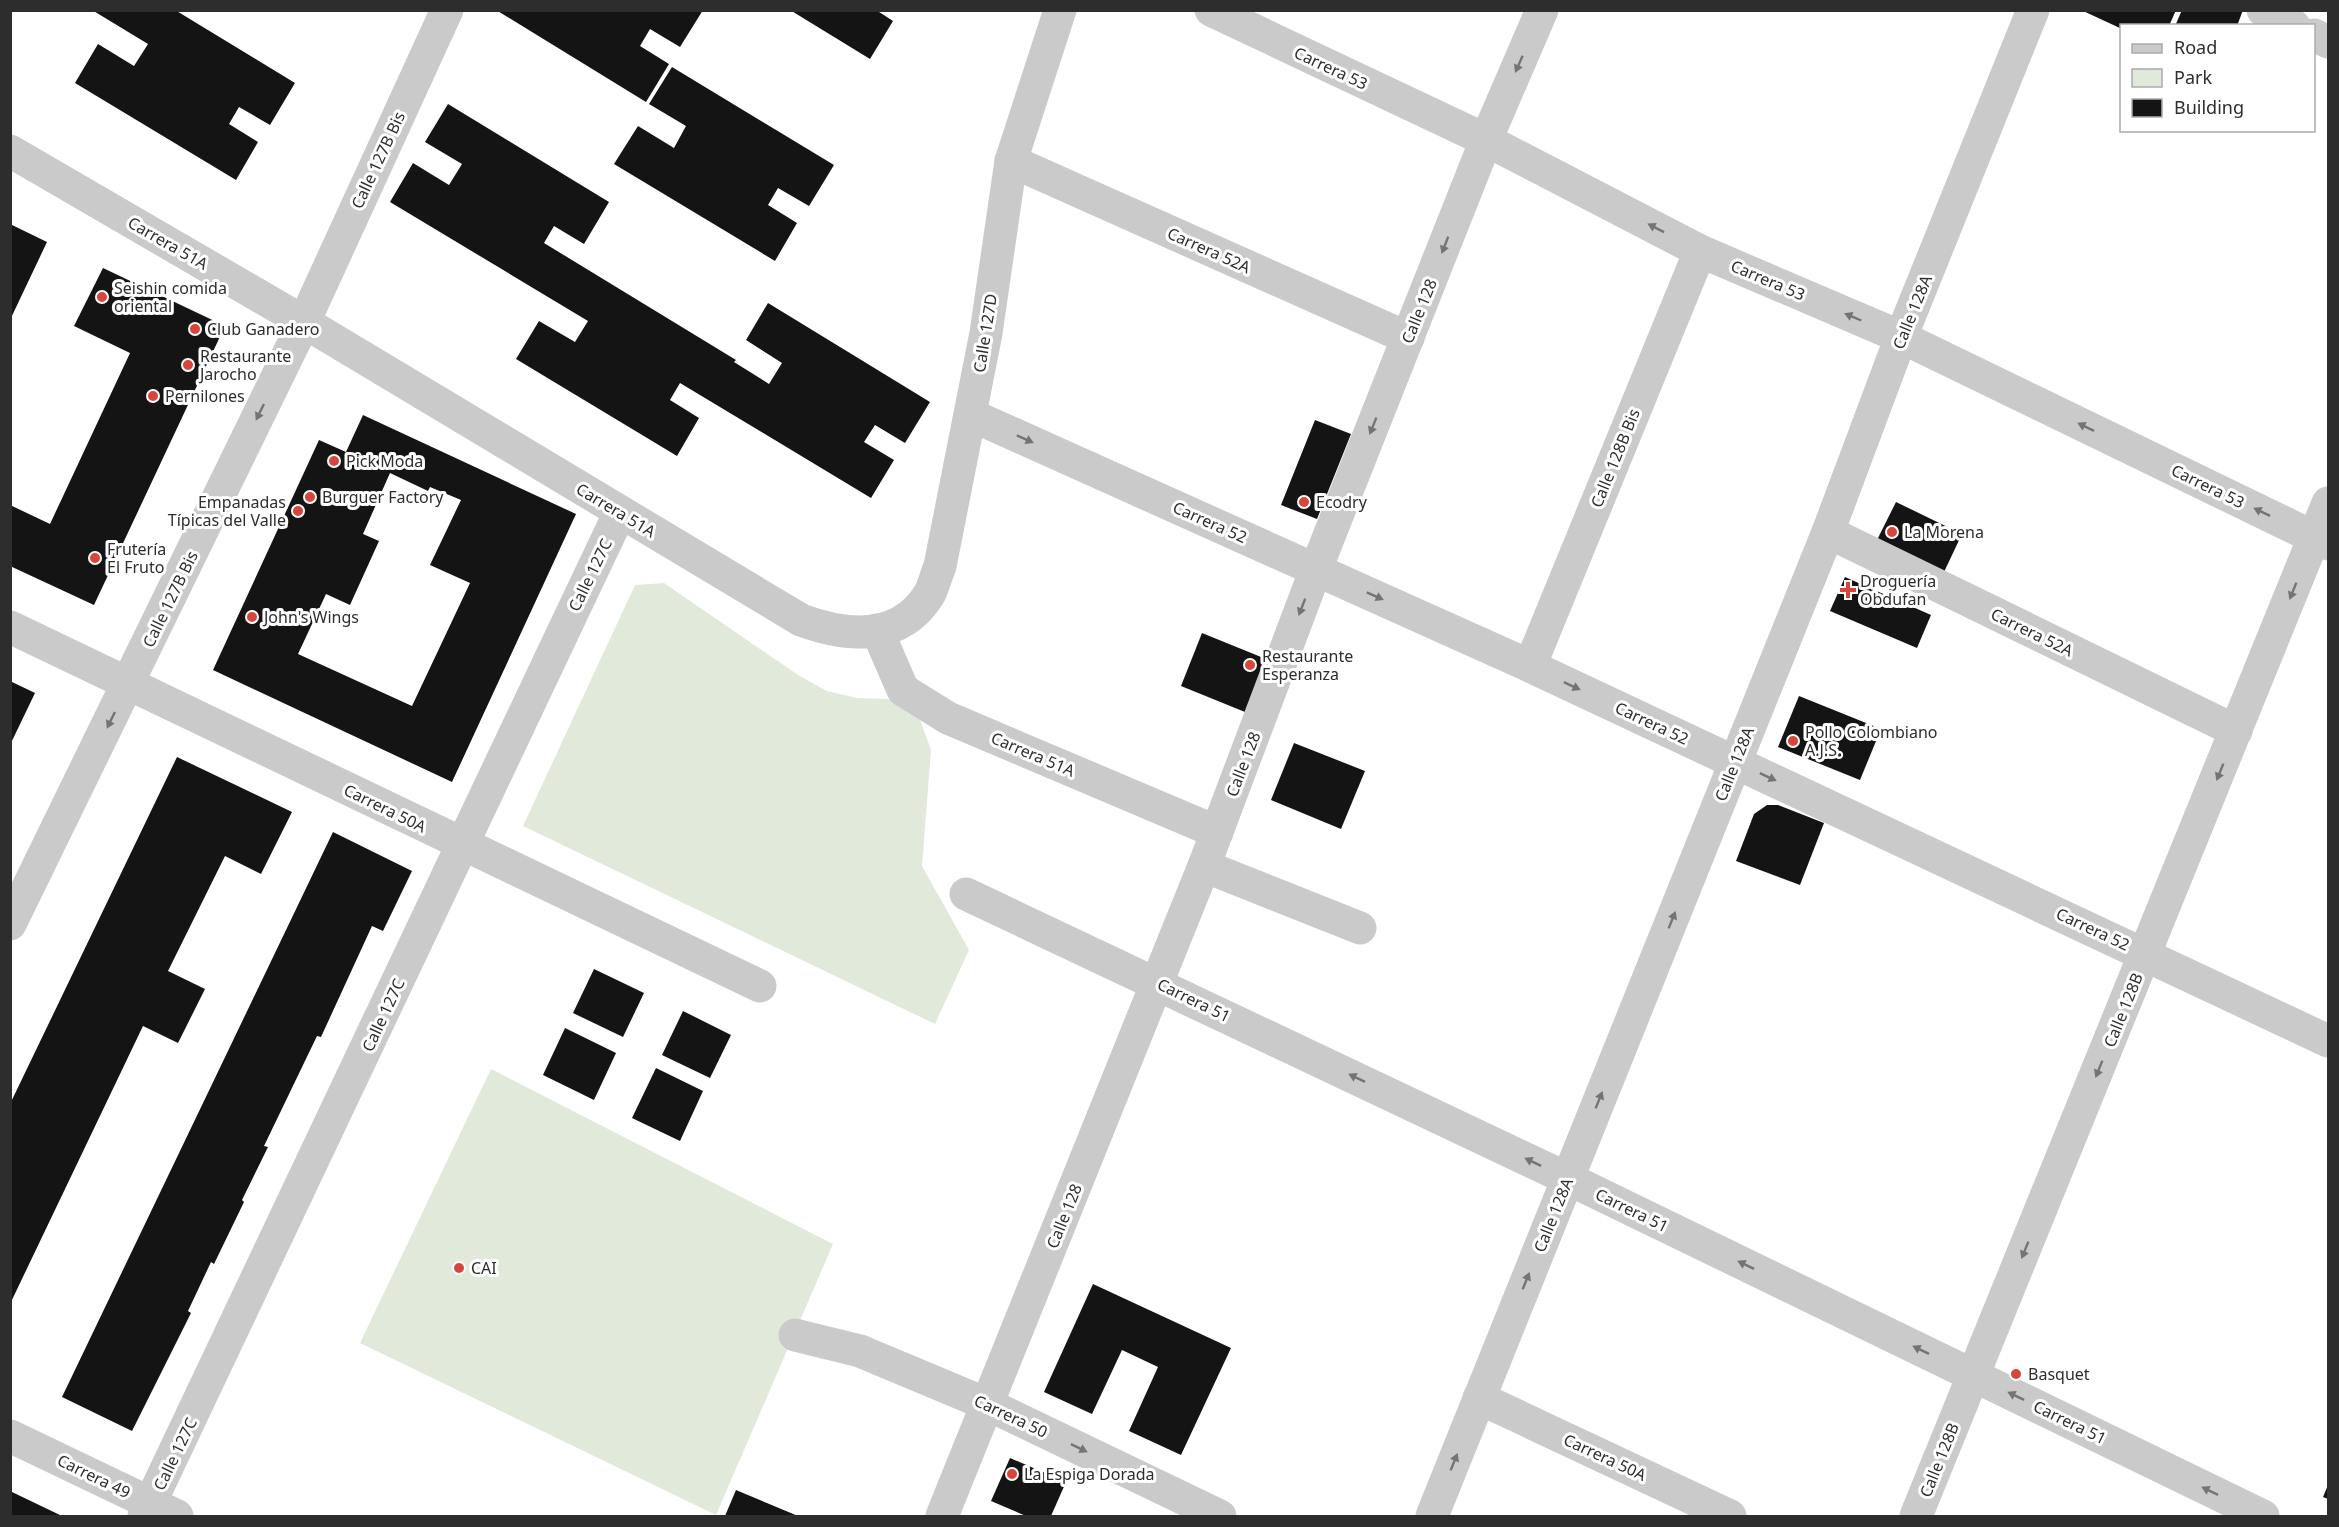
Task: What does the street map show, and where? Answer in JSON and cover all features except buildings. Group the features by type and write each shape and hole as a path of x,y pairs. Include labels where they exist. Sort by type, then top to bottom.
{"street":[{"name":"Calle 127B Bis","path":"10,924 304,322 447,10"},
{"name":"Calle 127D","path":"877,630 895,624 912,613 930,593 939,566 986,333 1011,162 1060,10"},
{"name":"Carrera 53","path":"1211,10 1486,140 1700,251 1901,338 2322,540"},
{"name":"Calle 128","path":"942,1516 1204,866 1316,569 1486,140 1542,10"},
{"name":"Calle 128A","path":"1432,1516 1828,532 1901,338 2033,10"},
{"path":"2263,10 2290,24"},
{"name":"Carrera 51A","path":"10,151 304,322 801,620 827,630 856,634 877,630 903,690 948,718 1217,832"},
{"name":"Carrera 52A","path":"1011,162 1408,338"},
{"name":"Calle 128B Bis","path":"1530,666 1700,251"},
{"name":"Carrera 52","path":"971,416 1530,666 2146,953 2328,1041"},
{"name":"Calle 128B","path":"1916,1516 2236,731 2322,540 2328,503"},
{"name":"Calle 127C","path":"157,1512 462,844 620,513"},
{"name":"Carrera 52A","path":"1828,532 2236,731"},
{"name":"Carrera 50A","path":"10,627 760,986"},
{"path":"1204,866 1360,928"},
{"name":"Carrera 51","path":"966,894 1158,982 2263,1516"},
{"name":"Carrera 50","path":"795,1335 860,1351 988,1405 1220,1516"},
{"name":"Carrera 50A","path":"1479,1398 1730,1516"},
{"name":"Carrera 49","path":"10,1436 157,1512"}],"green space":[{"path":"664,583 798,675 827,691 857,698 913,700 931,750 922,866 969,950 935,1024 523,826 635,585"},
{"path":"491,1069 833,1244 716,1515 360,1343"}],"place":[{"name":"Seishin comida oriental","path":"102,297"},
{"name":"Club Ganadero","path":"195,329"},
{"name":"Restaurante Jarocho","path":"188,365"},
{"name":"Pernilones","path":"153,396"},
{"name":"Pick Moda","path":"334,461"},
{"name":"Burguer Factory","path":"310,497"},
{"name":"Ecodry","path":"1304,502"},
{"name":"Empanadas Típicas del Valle","path":"298,511"},
{"name":"La Morena","path":"1892,532"},
{"name":"Frutería El Fruto","path":"95,558"},
{"name":"Droguería Obdufan","path":"1848,590"},
{"name":"John's Wings","path":"252,617"},
{"name":"Restaurante Esperanza","path":"1250,665"},
{"name":"Pollo Colombiano A.J.S.","path":"1793,741"},
{"name":"CAI","path":"459,1268"},
{"name":"Basquet","path":"2016,1374"},
{"name":"La Espiga Dorada","path":"1012,1474"}]}
